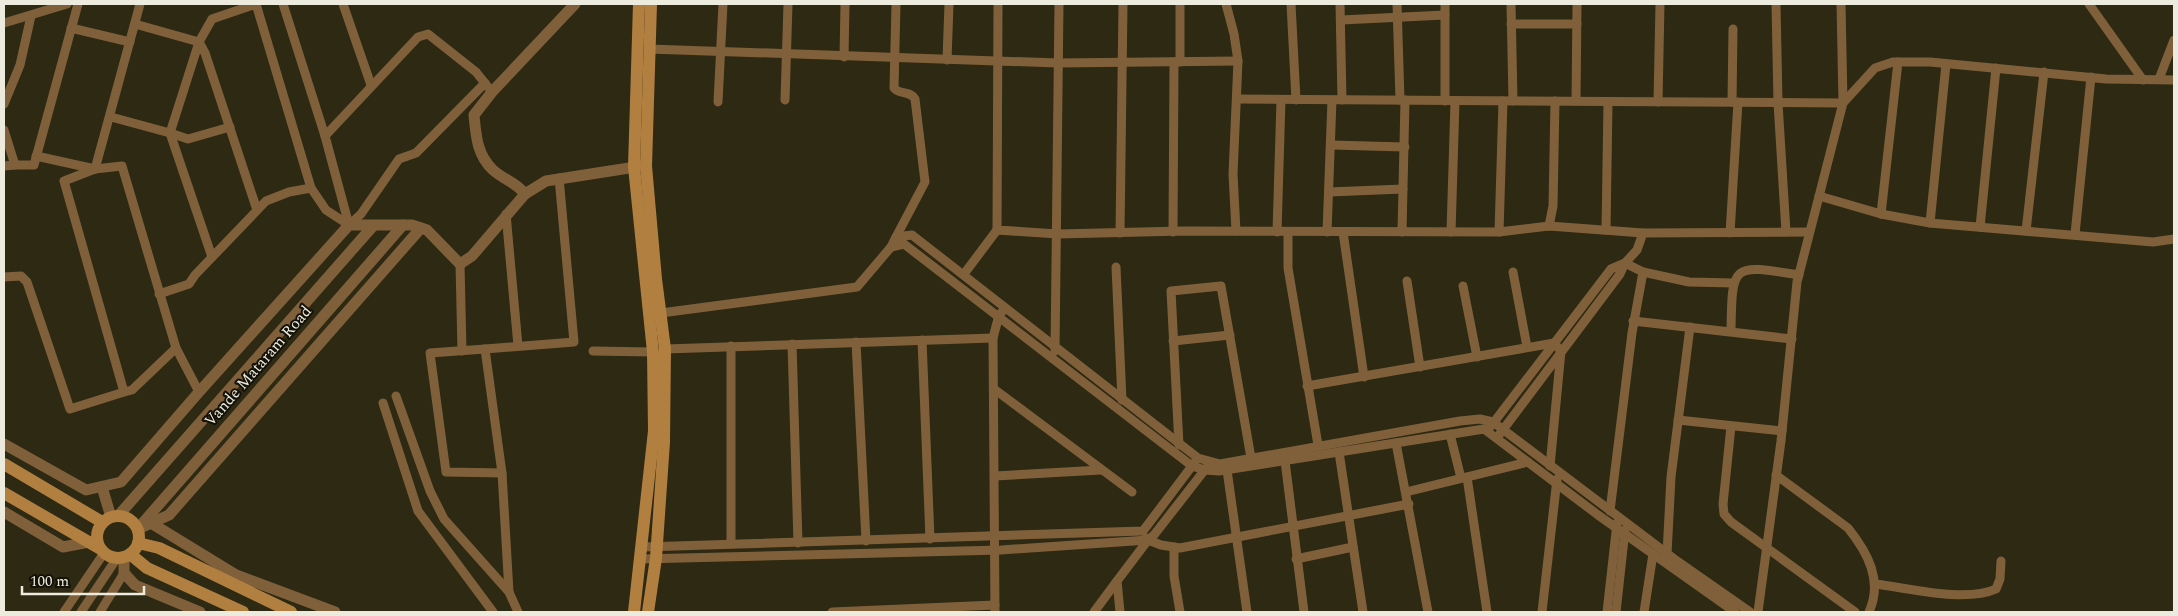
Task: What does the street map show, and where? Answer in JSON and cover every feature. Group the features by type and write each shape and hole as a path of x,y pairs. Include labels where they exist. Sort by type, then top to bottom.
{"main road":[{"path":"639,4 640,166 659,350 664,442 657,552 648,612"},
{"path":"634,612 654,431 661,313 640,166 651,4"},
{"path":"4,464 111,518 129,518 138,529 138,543 124,556"},
{"path":"4,493 98,548 124,556 243,612"},
{"path":"98,548 96,534 111,518"},
{"path":"138,543 159,548 291,612"}],"street":[{"path":"4,23 67,4"},
{"path":"4,166 34,164 78,4"},
{"path":"95,169 111,117 140,4"},
{"path":"212,257 170,133 199,42 212,19 256,4 311,188 326,210 349,225 403,225 427,230 460,264 462,351"},
{"path":"283,4 325,136 349,225"},
{"path":"343,4 371,85"},
{"path":"4,444 86,490 121,482 199,392 361,214 399,159 416,153 488,88 574,4"},
{"path":"718,102 723,4"},
{"path":"785,100 788,4"},
{"path":"844,57 845,4"},
{"path":"661,313 857,288 891,247 922,190 925,175 915,99 909,93 896,91 894,58 896,4"},
{"path":"947,60 950,4"},
{"path":"964,274 996,230 999,61 998,4"},
{"path":"1054,358 1056,347 1058,234 1059,4"},
{"path":"1120,233 1123,4"},
{"path":"1173,232 1180,4"},
{"path":"1226,4 1234,34 1238,61 1233,174 1236,231"},
{"path":"1291,4 1296,100"},
{"path":"1326,232 1331,145 1337,100 1340,4"},
{"path":"1398,4 1405,147 1402,232"},
{"path":"1445,4 1450,101 1450,232"},
{"path":"1499,232 1508,101 1511,4"},
{"path":"1576,102 1577,4"},
{"path":"1658,102 1660,4"},
{"path":"1776,4 1778,103 1786,232"},
{"path":"1758,612 1765,547 1782,431 1799,275 1843,103 1841,4"},
{"path":"2089,4 2143,80"},
{"path":"1341,20 1445,15"},
{"path":"4,104 20,65 32,16"},
{"path":"135,24 199,42 206,53 257,210"},
{"path":"1511,24 1577,24"},
{"path":"71,28 130,42"},
{"path":"1730,232 1735,102 1734,30"},
{"path":"325,136 371,85 423,34 428,34 476,72 488,88"},
{"path":"2159,79 2174,40"},
{"path":"649,49 720,53 1058,63 1238,61"},
{"path":"1237,99 1843,103 1875,68 1883,64 1898,62 1946,64 2091,77 2174,80"},
{"path":"1881,214 1898,62"},
{"path":"1930,223 1946,64"},
{"path":"1980,226 1996,68"},
{"path":"2026,231 2044,72"},
{"path":"2075,234 2091,77"},
{"path":"488,88 474,115 477,146 494,171 518,185 525,194"},
{"path":"1277,232 1281,100"},
{"path":"1550,226 1553,206 1555,101"},
{"path":"1606,230 1608,102"},
{"path":"111,117 188,139 230,127"},
{"path":"4,130 15,165"},
{"path":"1331,145 1405,147"},
{"path":"36,156 95,169"},
{"path":"124,392 64,181 95,169 122,166 176,348 199,392"},
{"path":"460,264 472,256 525,194 546,180 640,166"},
{"path":"502,473 446,472 430,353 574,342 559,178"},
{"path":"159,294 189,284 212,257 266,201 289,192 311,188"},
{"path":"1329,192 1403,189"},
{"path":"1819,196 1881,214 1930,223 2153,242 2174,239"},
{"path":"506,214 518,346"},
{"name":"Vande Mataram Road","path":"138,529 403,225"},
{"name":"Vande Mataram Road","path":"111,518 374,226"},
{"path":"996,230 1058,234 1236,231 1499,232 1550,226 1643,232 1809,232"},
{"path":"138,529 169,515 421,228"},
{"path":"1288,232 1288,268 1300,328 1307,386 1318,445"},
{"path":"1343,232 1364,377"},
{"path":"1500,434 1620,274 1625,263 1637,250 1643,232"},
{"path":"896,237 912,235 964,274 1179,445 1195,462"},
{"path":"891,247 904,244 1195,462 1227,470 1491,426 1610,269 1625,263 1643,272 1690,282 1734,283"},
{"path":"1116,266 1122,400"},
{"path":"1731,331 1732,289 1737,275 1744,270 1760,268 1799,275"},
{"path":"1513,272 1527,348"},
{"path":"1607,612 1616,527 1614,514 1633,321 1643,272"},
{"path":"4,277 21,276 27,282 70,409 132,390 176,348"},
{"path":"1406,281 1420,367"},
{"path":"1179,445 1171,292 1221,286 1251,458"},
{"path":"1463,286 1477,357"},
{"path":"832,612 995,609 994,338 998,315 1006,308"},
{"path":"1633,321 1792,339"},
{"path":"1667,554 1671,477 1690,327"},
{"path":"1173,341 1230,335"},
{"path":"593,351 994,338"},
{"path":"922,340 930,539"},
{"path":"856,342 866,541"},
{"path":"1307,386 1554,343"},
{"path":"1542,612 1556,483 1554,468 1561,351 1554,343"},
{"path":"792,344 798,543"},
{"path":"731,346 731,544"},
{"path":"485,349 502,473 509,592"},
{"path":"994,389 1132,492"},
{"path":"396,396 430,491 444,519 509,592 518,612"},
{"path":"383,403 418,511 492,612"},
{"path":"1094,612 1207,466 1318,445 1480,419 1500,434 1528,462 1734,612"},
{"path":"1678,420 1782,431"},
{"path":"1731,426 1723,504 1724,514 1731,522 1854,612"},
{"path":"1450,434 1464,478 1487,612"},
{"path":"1500,434 1554,468 1667,554 1750,612"},
{"path":"1396,443 1428,612"},
{"path":"1339,452 1363,612"},
{"path":"1284,461 1304,612"},
{"path":"1142,531 1195,462"},
{"path":"1406,492 1528,462"},
{"path":"995,476 1101,470"},
{"path":"1227,470 1247,612"},
{"path":"1776,476 1848,528 1866,554 1875,584 1869,612"},
{"path":"102,487 111,518"},
{"path":"657,552 995,550 1148,540 1180,548 1409,504"},
{"path":"4,512 63,547 98,548 64,612"},
{"path":"1616,612 1626,522"},
{"path":"151,523 236,575 335,612"},
{"path":"642,553 731,544 1142,531"},
{"path":"1142,531 1148,540"},
{"path":"1174,547 1174,576 1180,612"},
{"path":"1296,559 1353,547"},
{"path":"1644,612 1653,554"},
{"path":"100,612 124,573 124,556"},
{"path":"82,612 124,556"},
{"path":"1875,584 1930,591 1987,593 1996,589 2000,579 2000,561"},
{"path":"124,573 135,585 200,612"},
{"path":"1117,581 1120,612"}]}
